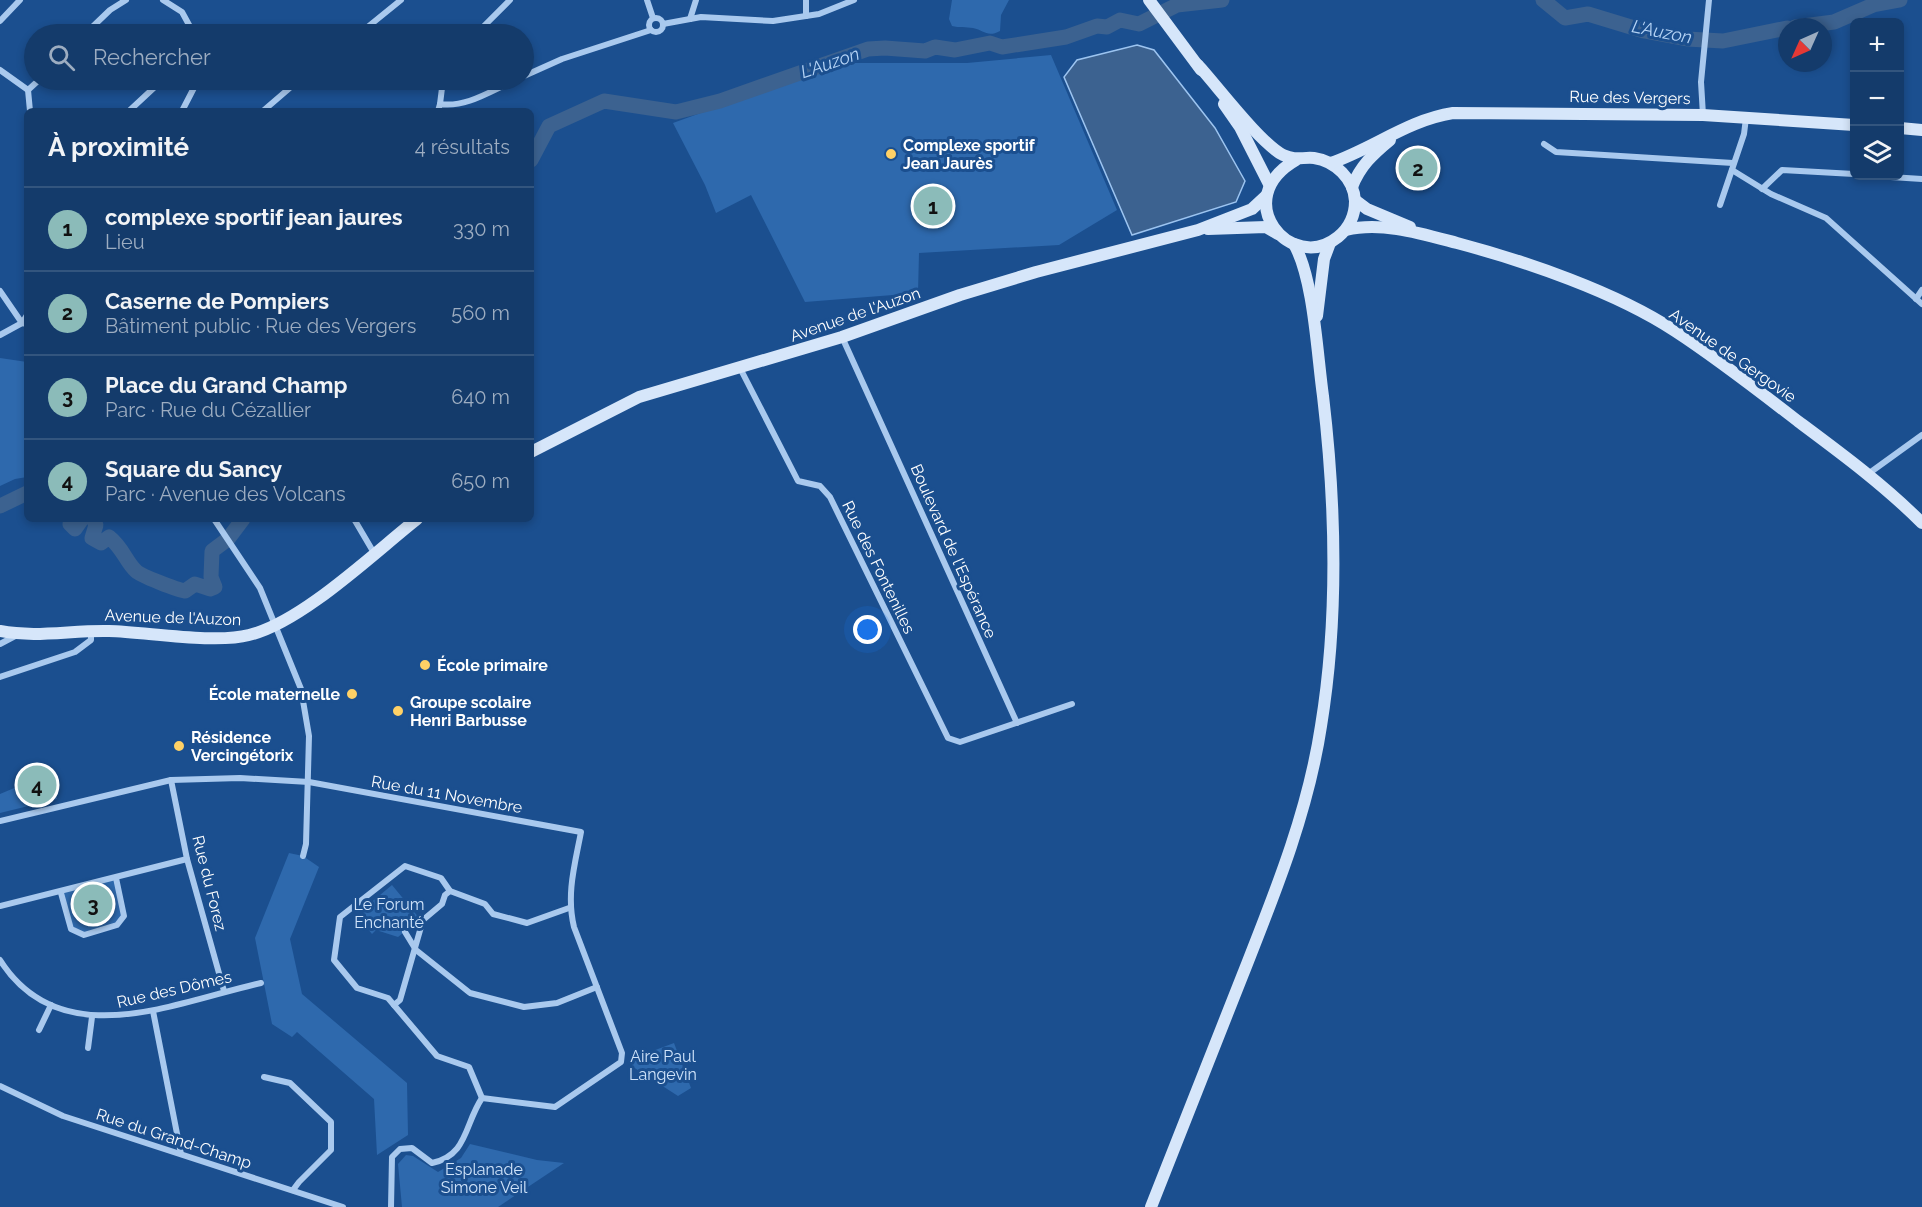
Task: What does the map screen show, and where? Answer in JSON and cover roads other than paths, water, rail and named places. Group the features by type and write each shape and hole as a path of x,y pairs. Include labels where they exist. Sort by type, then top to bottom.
{"main road":[{"path":"1149,0 1198,65 1240,127 1268,190 1267,215 1279,235"},
{"path":"1198,65 1266,142 1280,153 1296,160"},
{"name":"Rue des Vergers","path":"1407,126 1429,117 1484,111 1703,115 1850,125"},
{"path":"1331,163 1407,126"},
{"path":"1352,187 1357,173 1367,160 1407,126"},
{"path":"1904,128 1922,130"},
{"path":"1313,158 1331,163 1344,173 1352,187 1355,200 1353,216 1346,230 1330,243 1312,248 1294,244 1266,227 1198,230 1252,209 1268,190 1280,169 1296,160 1313,158"},
{"name":"Avenue de Gergovie","path":"1355,200 1367,209 1431,236"},
{"name":"Avenue de Gergovie","path":"1346,230 1363,225 1431,236 1491,252 1567,278 1674,330 1868,474 1922,523"},
{"name":"Avenue de l'Auzon","path":"534,450 639,397 842,337 960,295 1036,272 1198,230"},
{"path":"1316,344 1318,300 1324,259 1330,243"},
{"path":"1151,1207 1274,896 1303,810 1321,728 1329,671 1335,576 1333,507 1316,344 1303,260 1294,244"},
{"name":"Avenue de l'Auzon","path":"0,631 18,634 91,630 230,638 248,636 276,625 329,589 413,522"}],"street":[{"path":"0,21 20,0"},
{"path":"95,24 110,10 126,0"},
{"path":"163,0 182,12 189,24"},
{"path":"371,24 401,0"},
{"path":"486,24 510,0"},
{"path":"646,0 653,18"},
{"path":"690,19 696,0"},
{"path":"806,0 806,16"},
{"path":"534,72 562,59 651,30 659,30 663,24 701,17 773,21 833,10 854,0"},
{"path":"1703,115 1701,82 1709,0"},
{"path":"653,18 660,19 663,24"},
{"path":"651,30 649,25 653,18"},
{"path":"0,70 24,87"},
{"path":"28,90 30,108"},
{"path":"132,108 152,90"},
{"path":"184,108 193,90"},
{"path":"266,108 287,90"},
{"path":"442,90 439,108 472,100 494,90"},
{"path":"1720,205 1744,134 1746,117"},
{"path":"1544,144 1556,152 1732,167 1762,189 1826,218 1922,304"},
{"path":"1762,189 1782,170 1850,174"},
{"path":"1904,178 1922,179"},
{"path":"1916,299 1922,290"},
{"path":"0,291 24,322"},
{"path":"0,335 24,323"},
{"name":"Boulevard de l'Espérance","path":"842,337 1017,723"},
{"name":"Rue des Fontenilles","path":"740,368 798,481 820,486 830,497 944,734 960,742 1017,723"},
{"path":"1868,474 1922,435"},
{"path":"217,522 256,582 301,689 307,715 309,782 303,856"},
{"path":"356,522 374,553"},
{"path":"0,677 75,652 91,640 91,630"},
{"path":"0,644 18,634"},
{"path":"1017,723 1072,705"},
{"name":"Rue du 11 Novembre","path":"0,821 171,780 209,777 309,782 581,832 569,908"},
{"name":"Rue du Forez","path":"171,780 187,859 224,991"},
{"path":"0,906 187,859"},
{"path":"401,867 441,878 450,891 485,904 493,914 527,923 569,908 574,927 622,1053 621,1062 615,1069 555,1107 482,1098 469,1067 436,1056 388,998 357,988 334,960 340,917 401,867"},
{"path":"61,892 71,928 84,935 117,925 124,916 116,878"},
{"path":"394,1005 400,1000 417,950 423,920 442,904 445,895 450,891"},
{"path":"405,932 417,950 470,993 524,1007 557,1003 597,987"},
{"name":"Rue des Dômes","path":"1,966 26,989 51,1005 92,1017 153,1011 261,982"},
{"path":"39,1030 51,1005"},
{"path":"153,1011 181,1154"},
{"path":"88,1048 92,1017"},
{"path":"264,1077 290,1083 332,1122 331,1150 298,1182 293,1190"},
{"name":"Rue du Grand-Champ","path":"0,1086 63,1116 343,1207"},
{"path":"391,1207 392,1157 406,1147 412,1148 432,1163 453,1155 459,1148 482,1098"}],"waterway":[{"name":"L'Auzon","path":"534,154 549,126 604,101 676,112 720,101 868,49 925,51 935,47 955,50 990,43 1002,47 1066,37 1097,26 1107,27 1120,20 1139,24 1177,5 1222,0"},
{"name":"L'Auzon","path":"1543,0 1565,18 1588,14 1644,31 1687,39 1723,41 1778,30"},
{"name":"L'Auzon","path":"1832,22 1873,5 1900,0"},
{"name":"L'Auzon","path":"0,506 24,494"},
{"name":"L'Auzon","path":"70,522 75,529 80,522"},
{"name":"L'Auzon","path":"94,522 96,525 92,538 101,543 109,537 136,571 185,591 195,584 210,589 215,587 211,577 212,551 228,539 241,522"}],"place":[{"name":"Complexe sportif Jean Jaurès","path":"891,154"},
{"name":"Caserne de Pompiers","path":"1418,168"},
{"name":"complexe sportif jean jaures","path":"933,206"},
{"name":"École primaire","path":"425,665"},
{"name":"École maternelle","path":"352,694"},
{"name":"Groupe scolaire Henri Barbusse","path":"398,711"},
{"name":"Résidence Vercingétorix","path":"179,746"},
{"name":"Square du Sancy","path":"37,785"},
{"name":"Place du Grand Champ","path":"93,904"}],"park label":[{"name":"Le Forum Enchanté","path":"389,913"},
{"name":"Aire Paul Langevin","path":"663,1065"},
{"name":"Esplanade Simone Veil","path":"484,1178"}]}
